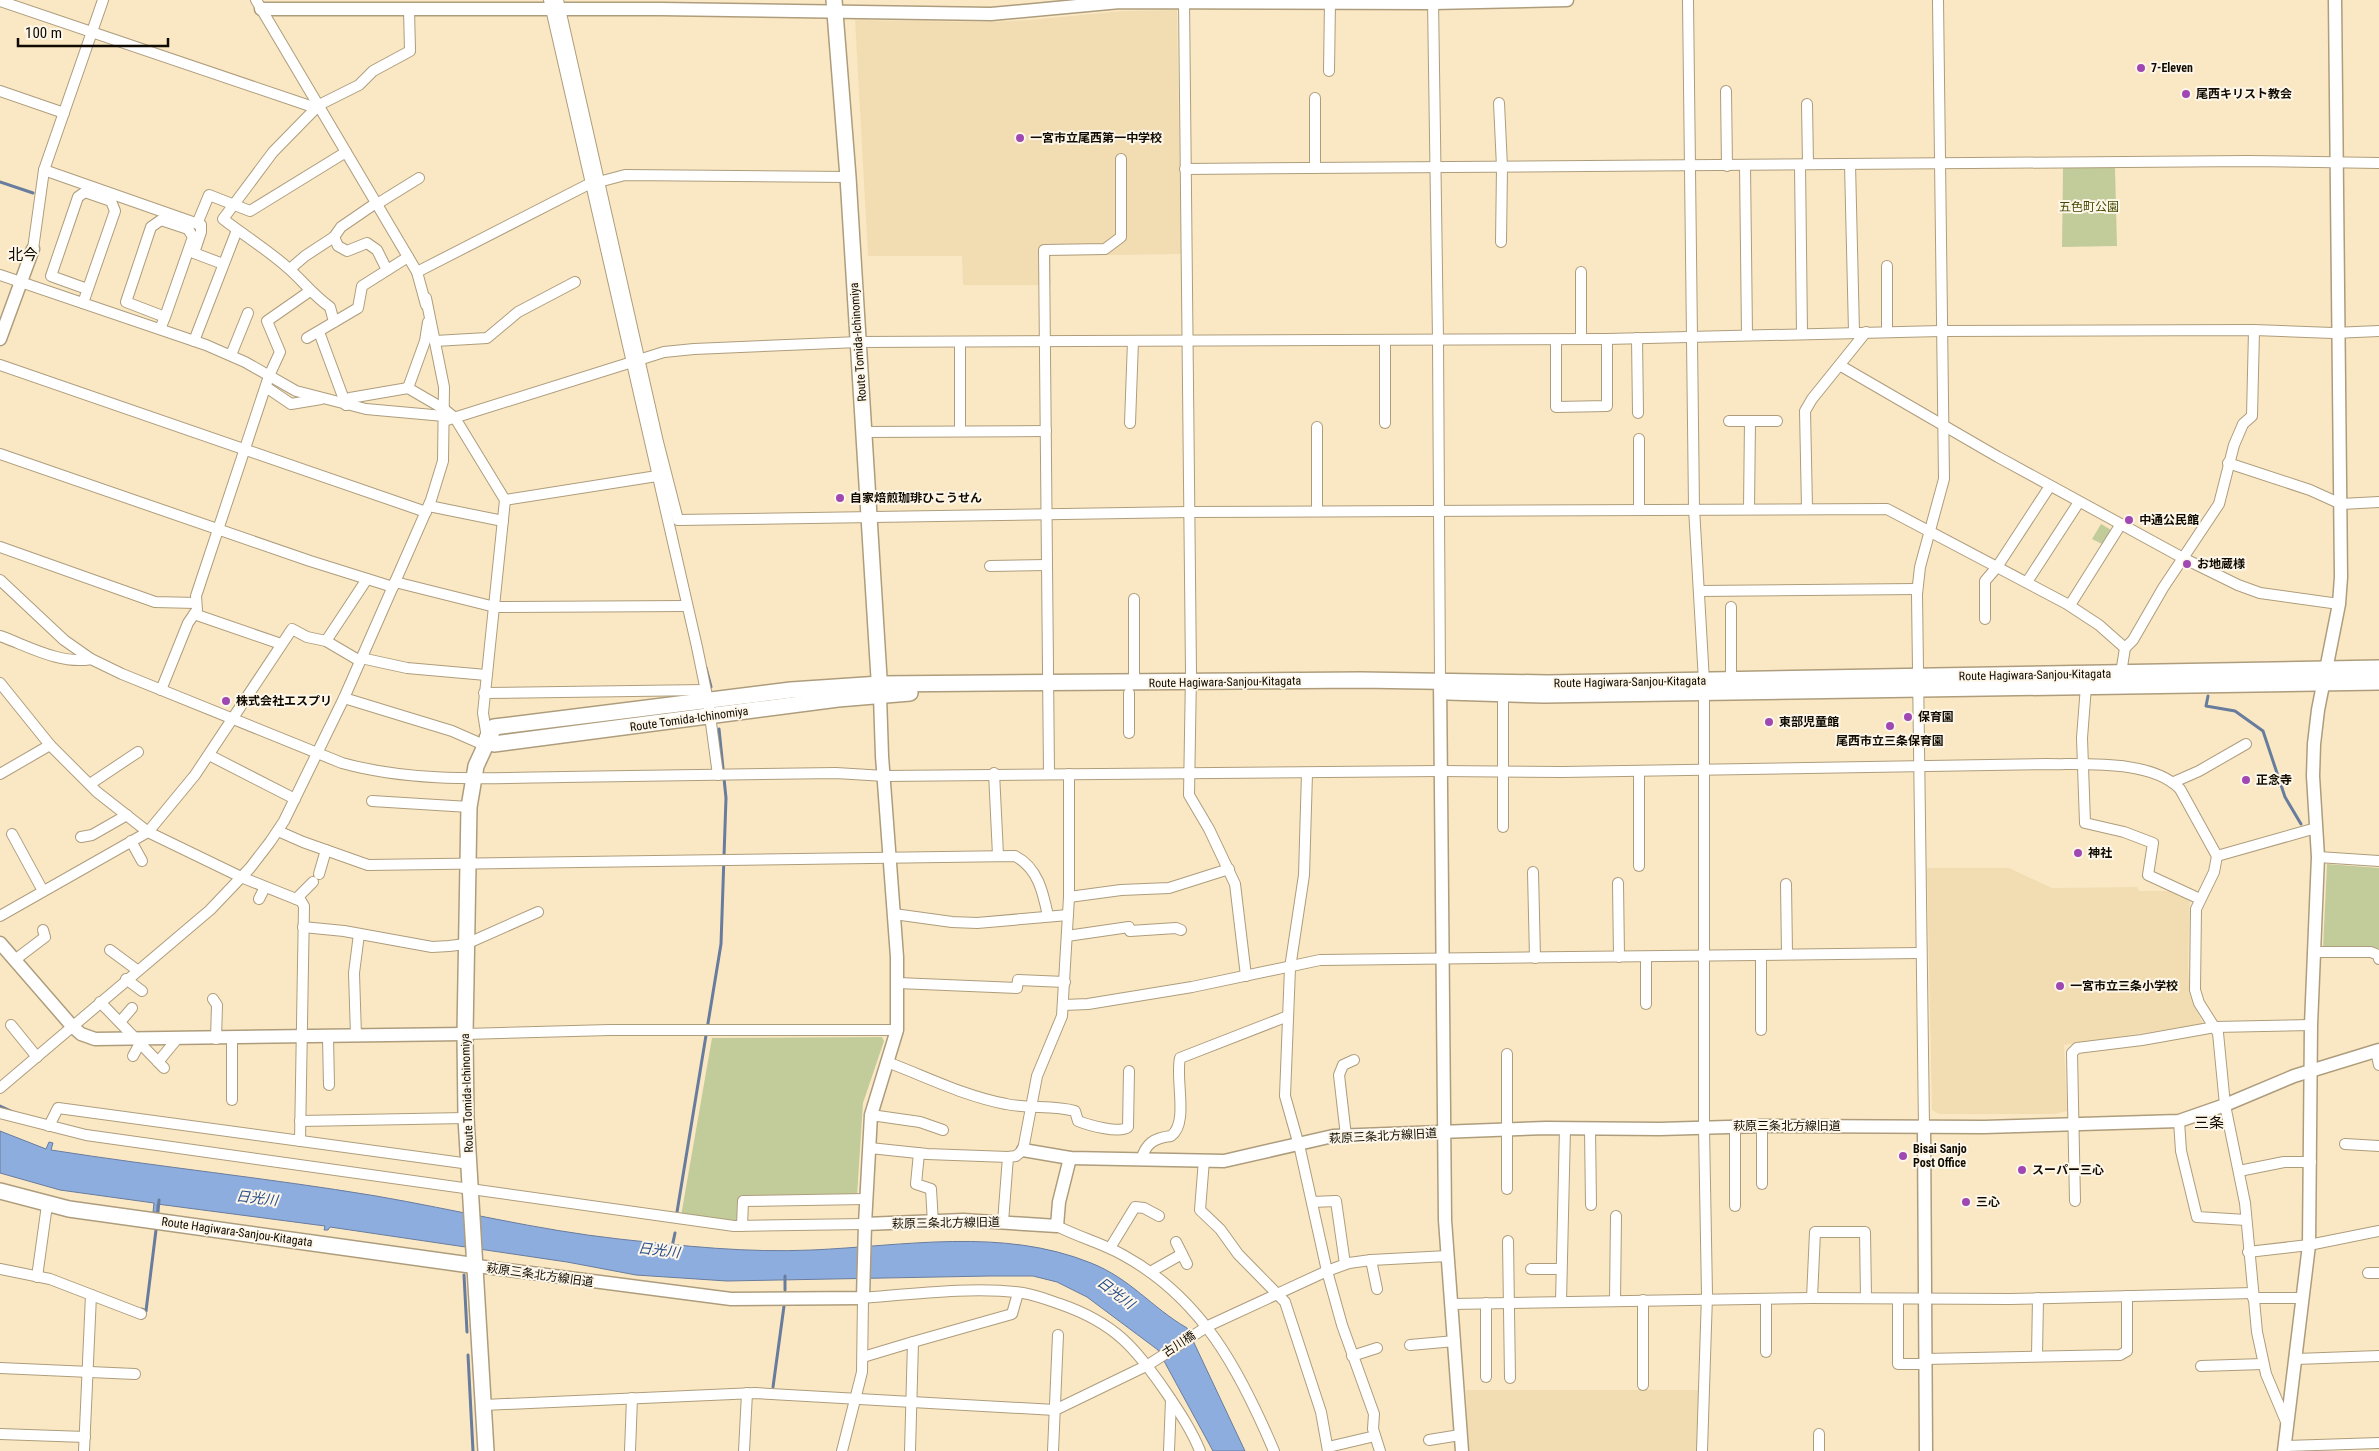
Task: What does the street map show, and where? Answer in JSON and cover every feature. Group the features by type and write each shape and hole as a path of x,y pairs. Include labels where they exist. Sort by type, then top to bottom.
{"main road":[{"name":"Route Tomida-Ichinomiya","path":"486,1451 466,1118 465,1034 470,807 476,766 486,742 494,727 708,702 791,690 880,690 871,517 835,6"},
{"name":"Route Hagiwara-Sanjou-Kitagata","path":"880,690 1440,687 1548,683 1704,686 1731,680 2086,686 2325,676 2379,668"},
{"name":"Route Hagiwara-Sanjou-Kitagata","path":"1440,687 1544,695 1704,686 1918,682 2121,673 2325,676 2379,682"},
{"name":"Route Hagiwara-Sanjou-Kitagata","path":"0,1191 47,1205 476,1263"}],"street":[{"path":"0,340 33,249 44,170 103,0"},
{"path":"259,4 409,9 554,6 835,6 990,14 1120,2 1566,0"},
{"path":"1688,0 1694,508 1704,686 1704,1128 1707,1300 1702,1451"},
{"path":"1926,1451 1926,1299 1920,953 1917,589 1929,532 1944,479 1938,0"},
{"path":"2335,0 2340,333 2341,504 2339,604 2314,744 2318,857 2310,1025 2311,1162 2309,1245 2284,1448 2379,1443"},
{"path":"0,1 318,106"},
{"path":"1184,1 1191,688 1189,794 1235,884 1246,976"},
{"path":"1329,71 1330,1"},
{"path":"1433,1 1438,340 1444,1133 1448,1256 1462,1451"},
{"path":"0,1088 126,979 210,910 242,877 278,831 361,660 427,509 443,461 444,387 426,298 417,272 259,4"},
{"path":"554,6 635,361 657,476 708,702 722,775"},
{"path":"334,322 330,307 260,244 223,219 273,152 318,106 359,85 380,67 410,51 409,9"},
{"path":"0,90 64,113"},
{"path":"1726,91 1727,166"},
{"path":"1315,98 1315,168"},
{"path":"1499,103 1502,167 1501,242"},
{"path":"1802,333 1804,165 1807,104"},
{"path":"197,224 209,195 235,203 250,211 346,152"},
{"path":"1049,774 1044,250 1105,249 1121,237 1121,159"},
{"path":"1185,169 2248,161 2379,163"},
{"path":"1850,164 1854,332"},
{"path":"1745,165 1747,335"},
{"path":"44,170 201,225 201,232 194,253 223,264"},
{"path":"417,272 595,182 625,175 848,177"},
{"path":"290,270 305,256 334,237 340,227 419,178"},
{"path":"83,303 88,290 115,211 111,202 85,192 78,197 51,276 88,290"},
{"path":"160,329 165,317 193,237 188,229 161,220 151,227 126,302 165,317"},
{"path":"194,341 237,230"},
{"path":"334,237 338,246 347,251 367,243 377,250 387,270"},
{"path":"307,338 358,308 362,286 408,258"},
{"path":"1887,266 1887,332"},
{"path":"1581,272 1581,340"},
{"path":"0,275 194,341 231,356 296,391 346,405 444,415 455,418 664,352 694,349 859,342 1581,340 1942,331 2254,330 2340,333 2379,331"},
{"path":"434,341 488,338 518,312 575,282"},
{"path":"162,690 188,623 197,610 196,596 217,529 269,376 280,352 267,321 310,291"},
{"path":"408,388 425,341 428,321 426,298"},
{"path":"231,356 248,313"},
{"path":"2121,673 2125,648 2133,640 2183,558 2219,504 2228,463 2243,424 2252,416 2254,330"},
{"path":"320,332 346,405"},
{"path":"1807,508 1805,410 1866,332"},
{"path":"1638,338 1638,413"},
{"path":"1556,340 1556,407 1607,406 1607,339"},
{"path":"1385,340 1385,422"},
{"path":"1130,423 1133,341"},
{"path":"960,342 960,431"},
{"path":"635,361 678,520 1189,512 1639,508 1887,509 2028,582 2070,606 2099,625 2125,648"},
{"path":"0,365 245,450 427,509 503,521"},
{"path":"1841,366 2079,502 2183,558 2238,585 2260,593 2339,604"},
{"path":"266,386 291,404 323,398"},
{"path":"346,405 350,398 408,388 444,415"},
{"path":"344,698 486,742 483,713 484,693 495,607 505,500 455,418"},
{"path":"1729,421 1777,421"},
{"path":"1749,508 1750,421"},
{"path":"1317,427 1317,511"},
{"path":"865,432 1046,431"},
{"path":"1639,439 1639,508"},
{"path":"0,454 367,579 394,585 495,607 687,606"},
{"path":"2228,463 2310,490 2341,504 2379,502"},
{"path":"505,500 657,476"},
{"path":"1985,619 1985,581 1997,567 2050,486"},
{"path":"2028,582 2079,502"},
{"path":"2070,606 2121,524"},
{"path":"0,547 155,602 196,603"},
{"path":"990,566 1047,565"},
{"path":"326,642 367,579"},
{"path":"0,580 64,640 91,659 232,720 316,753 373,771 475,778 836,774 885,776 994,773 1190,774 1639,771 2082,765 2137,768 2174,782 2189,804 2217,856 2214,872 2196,909 2196,990 2199,1003 2218,1033 2225,1105 2239,1171 2246,1220 2253,1296 2263,1364 2287,1425"},
{"path":"1699,590 1917,589"},
{"path":"1129,733 1134,599"},
{"path":"1731,607 1731,680"},
{"path":"194,614 281,644"},
{"path":"0,916 148,832 178,797 209,755 292,629 307,637 326,642 361,660 407,668 486,675"},
{"path":"0,636 75,662 91,659"},
{"path":"0,683 50,745 90,784 148,832 242,877 296,899 304,906 300,1037 300,1141"},
{"path":"2086,686 2082,765 2085,823 2124,832 2153,843 2148,875 2200,899"},
{"path":"842,1451 855,1400 863,1357 865,1224 871,1115 897,1030 898,982 880,690"},
{"path":"484,693 708,702"},
{"path":"1503,693 1503,827"},
{"path":"2174,782 2206,768 2246,744"},
{"path":"0,774 50,745"},
{"path":"90,784 138,752"},
{"path":"209,755 295,799"},
{"path":"1639,771 1639,866"},
{"path":"994,773 998,855"},
{"path":"1307,773 1304,875 1290,968 1285,1096 1312,1202 1326,1271 1352,1356 1374,1414 1375,1436 1380,1451"},
{"path":"870,1148 919,1153 1008,1157 1016,1156 1023,1150 1037,1076 1062,1016 1064,1005 1069,897 1069,774"},
{"path":"372,801 470,807"},
{"path":"81,837 92,835 127,816"},
{"path":"2217,856 2316,828"},
{"path":"278,831 368,864 731,860 890,856 1015,856 1024,861 1033,872 1044,894 1048,916"},
{"path":"12,834 43,891"},
{"path":"131,841 142,860"},
{"path":"296,899 316,878 326,850"},
{"path":"2318,857 2379,862"},
{"path":"1069,897 1121,890 1169,888 1229,869"},
{"path":"1533,872 1535,958"},
{"path":"1618,883 1619,957"},
{"path":"1786,884 1787,954"},
{"path":"259,899 265,886"},
{"path":"303,927 359,934 432,947 466,944 538,912"},
{"path":"894,914 952,922 977,923 1068,915"},
{"path":"1067,936 1129,927 1130,931 1176,928 1181,930"},
{"path":"43,930 45,937 6,952 72,1026 81,1034 95,1039 138,1041 610,1030 897,1030"},
{"path":"356,1036 354,972 359,934"},
{"path":"110,950 137,970"},
{"path":"2314,952 2371,952 2378,955 2379,959"},
{"path":"1064,1005 1088,1004 1290,968 1320,960 1920,953"},
{"path":"1761,955 1761,1030"},
{"path":"1646,957 1646,1004"},
{"path":"126,979 142,991"},
{"path":"898,982 1017,988 1018,980 1065,982"},
{"path":"213,998 217,1005 216,1039"},
{"path":"100,1002 161,1065 177,1040"},
{"path":"120,1022 132,1008"},
{"path":"1141,1160 1149,1143 1158,1138 1171,1136 1178,1125 1182,1113 1178,1082 1180,1058 1288,1016"},
{"path":"11,1025 37,1057"},
{"path":"2075,1202 2072,1053 2077,1048 2142,1040 2215,1027 2310,1025"},
{"path":"328,1037 329,1085"},
{"path":"232,1039 232,1100"},
{"path":"133,1056 138,1041"},
{"path":"2378,1051 2379,1064"},
{"name":"萩原三条北方線旧道","path":"1023,1150 1070,1158 1224,1161 1297,1144 1346,1136 1565,1128 2074,1126 2179,1121 2225,1105 2310,1070 2378,1051"},
{"path":"1507,1054 1507,1189"},
{"path":"1346,1136 1339,1076 1343,1064 1354,1060"},
{"path":"887,1062 961,1092 1006,1104 1031,1108 1075,1110 1078,1121 1088,1126 1126,1129 1128,1127 1129,1071"},
{"path":"49,1126 58,1108 470,1164"},
{"path":"0,1113 86,1135 471,1194 742,1226 865,1224"},
{"path":"871,1115 920,1122 943,1130"},
{"path":"300,1120 466,1118"},
{"path":"2179,1121 2181,1152 2197,1217 2246,1220"},
{"path":"1735,1126 1735,1206"},
{"path":"1762,1126 1762,1184"},
{"path":"1561,1302 1561,1225 1564,1213 1565,1128"},
{"path":"1590,1129 1591,1205"},
{"path":"2345,1144 2379,1146"},
{"path":"919,1153 916,1184 931,1189 933,1223"},
{"path":"1002,1222 1008,1157"},
{"path":"1070,1158 1059,1202 1057,1226 1074,1235 1110,1248 1150,1272 1194,1310 1208,1326 1252,1400 1274,1451"},
{"path":"1204,1160 1200,1210 1220,1229 1238,1254 1285,1302 1298,1336 1321,1412 1328,1449 1375,1436"},
{"path":"2239,1171 2284,1162 2311,1162"},
{"path":"742,1226 742,1201 866,1199"},
{"path":"1312,1202 1336,1201 1345,1264"},
{"path":"37,1277 47,1205"},
{"path":"1110,1248 1135,1208 1144,1208 1159,1216"},
{"path":"1615,1300 1616,1216"},
{"name":"萩原三条北方線旧道","path":"865,1224 933,1223 963,1220 1057,1226"},
{"path":"2248,1252 2309,1245 2379,1231"},
{"path":"1812,1298 1814,1232 1865,1232 1866,1298"},
{"path":"1508,1241 1510,1378"},
{"path":"1176,1242 1187,1264"},
{"path":"1150,1272 1182,1254"},
{"name":"古川橋","path":"1055,1410 1149,1364 1208,1326 1326,1271 1345,1264 1371,1260 1448,1256"},
{"path":"1371,1260 1378,1288"},
{"name":"萩原三条北方線旧道","path":"476,1263 731,1300 863,1298"},
{"path":"0,1269 62,1283 141,1314"},
{"path":"1531,1269 1561,1269"},
{"path":"863,1298 960,1292 1018,1293 1038,1297 1100,1321 1149,1364 1192,1431 1200,1451"},
{"path":"863,1357 1012,1314 1018,1293"},
{"path":"84,1451 91,1295"},
{"path":"1898,1298 1898,1364 2037,1356 2120,1354 2128,1351 2128,1296"},
{"path":"1452,1304 1812,1298 1926,1299 2128,1296 2303,1298"},
{"path":"2037,1356 2038,1298"},
{"path":"1766,1299 1766,1352"},
{"path":"1643,1300 1643,1386"},
{"path":"1486,1303 1486,1377"},
{"path":"1053,1451 1058,1335"},
{"path":"1410,1345 1455,1341"},
{"path":"910,1451 913,1402 913,1342"},
{"path":"1352,1356 1377,1348"},
{"path":"2296,1359 2379,1356"},
{"path":"2201,1366 2263,1364"},
{"path":"0,1368 135,1374"},
{"path":"484,1405 747,1393 1055,1410"},
{"path":"744,1451 747,1393"},
{"path":"630,1451 632,1398"},
{"path":"1169,1451 1171,1400"},
{"path":"0,1434 85,1437"},
{"path":"1818,1434 1819,1451"},
{"path":"1429,1440 1460,1435"}],"shaded area":[{"name":"一宮市立尾西第一中学校","path":"1177,10 1181,254 1051,256 1051,285 963,285 962,256 868,256 855,20 992,22 1122,11"},
{"name":"一宮市立三条小学校","path":"1927,868 2009,868 2052,888 2137,887 2139,891 2190,891 2188,967 2190,995 2203,1024 2064,1045 2067,1111 2056,1114 1939,1114 1932,1110"},
{"path":"1466,1390 1698,1390 1698,1451 1468,1451"}],"green space":[{"name":"五色町公園","path":"2063,168 2115,168 2117,246 2062,247"},
{"path":"2101,524 2113,531 2104,545 2092,539"},
{"path":"2327,864 2379,868 2379,949 2369,947 2323,948"},
{"path":"882,1037 884,1041 863,1103 857,1196 741,1198 741,1221 681,1216 712,1038"}],"water":[{"name":"日光川","path":"0,1131 46,1149 49,1142 53,1143 51,1150 376,1196 558,1230 619,1239 764,1251 812,1250 917,1243 988,1242 1023,1245 1057,1252 1091,1263 1118,1277 1187,1328 1245,1451 1213,1451 1158,1350 1087,1297 1057,1282 1033,1276 727,1281 636,1275 567,1262 330,1227 328,1230 324,1230 325,1226 157,1204 157,1212 153,1212 154,1203 60,1190 0,1173"}],"waterway":[{"path":"0,182 33,193"},
{"path":"706,668 711,687"},
{"path":"2208,696 2206,706 2235,711 2263,731 2285,797 2301,824"},
{"path":"677,1212 721,944 726,798 719,729"},
{"path":"0,1106 13,1112"},
{"path":"158,1212 159,1200"},
{"path":"142,1309 146,1311 156,1230"},
{"name":"日光川","path":"672,1247 675,1233"},
{"path":"464,1275 467,1332"},
{"path":"785,1276 785,1290"},
{"path":"773,1387 784,1306"},
{"path":"468,1355 473,1451"}],"place":[{"name":"7-Eleven","path":"2141,68"},
{"name":"尾西キリスト教会","path":"2186,94"},
{"name":"一宮市立尾西第一中学校","path":"1020,138"},
{"name":"自家焙煎珈琲ひこうせん","path":"840,498"},
{"name":"中通公民館","path":"2129,520"},
{"name":"お地蔵様","path":"2187,564"},
{"name":"株式会社エスプリ","path":"226,701"},
{"name":"保育園","path":"1908,717"},
{"name":"東部児童館","path":"1769,722"},
{"name":"尾西市立三条保育園","path":"1890,726"},
{"name":"正念寺","path":"2246,780"},
{"name":"神社","path":"2078,853"},
{"name":"一宮市立三条小学校","path":"2060,986"},
{"name":"Bisai Sanjo Post Office","path":"1903,1156"},
{"name":"スーパー三心","path":"2022,1170"},
{"name":"三心","path":"1966,1202"}],"district":[{"name":"北今","path":"23,255"},
{"name":"三条","path":"2209,1123"}]}
